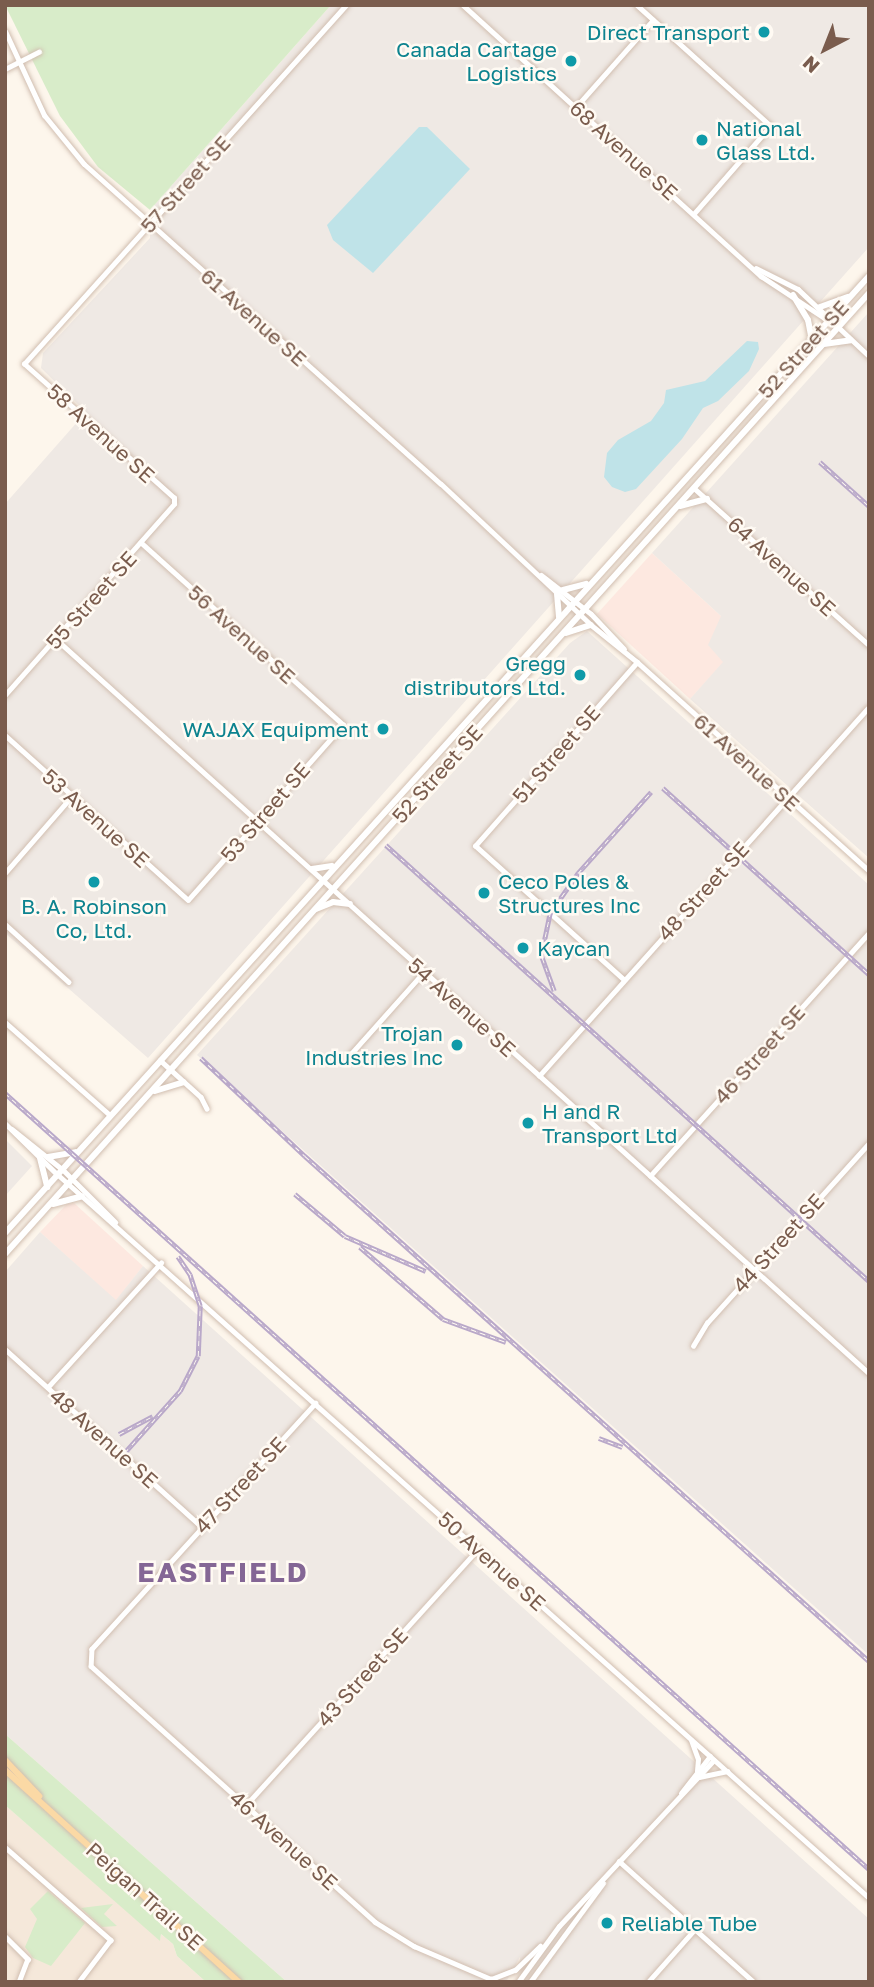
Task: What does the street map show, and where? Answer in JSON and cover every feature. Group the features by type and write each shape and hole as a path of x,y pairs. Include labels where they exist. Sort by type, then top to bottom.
{"main road":[{"name":"52 Street SE","path":"5,1233 869,276"},
{"name":"52 Street SE","path":"5,1254 869,293"},
{"path":"793,295 808,320 812,340"},
{"path":"820,307 850,297"},
{"path":"823,345 851,340"},
{"path":"678,506 707,499"},
{"path":"559,617 560,592 591,582"},
{"path":"564,634 591,625"},
{"path":"312,869 337,864"},
{"path":"315,909 333,902 350,904"},
{"path":"150,1093 172,1082 184,1082"},
{"path":"48,1157 61,1158 81,1149"},
{"path":"40,1158 47,1188"},
{"path":"48,1207 82,1196"},
{"name":"Peigan Trail SE","path":"5,1760 51,1811"},
{"name":"Peigan Trail SE","path":"5,1770 239,1982"}],"street":[{"name":"57 Street SE","path":"24,364 346,5"},
{"name":"68 Avenue SE","path":"463,5 755,268 827,323 838,327"},
{"path":"637,5 771,126 694,213"},
{"path":"576,107 653,20"},
{"name":"61 Avenue SE","path":"5,32 44,115 70,149 149,224 869,871"},
{"path":"5,69 39,52"},
{"name":"68 Avenue SE","path":"755,268 784,280 820,307 869,356"},
{"name":"58 Avenue SE","path":"24,364 174,498 174,504"},
{"name":"64 Avenue SE","path":"694,488 869,645"},
{"name":"55 Street SE","path":"5,695 174,504"},
{"name":"56 Avenue SE","path":"141,543 342,725"},
{"name":"61 Avenue SE","path":"582,612 591,625 626,652"},
{"name":"54 Avenue SE","path":"56,639 869,1373"},
{"name":"51 Street SE","path":"624,980 475,846 637,662"},
{"name":"48 Street SE","path":"538,1076 869,707"},
{"name":"53 Street SE","path":"188,900 342,725"},
{"name":"53 Avenue SE","path":"5,735 188,900"},
{"path":"5,873 71,797"},
{"path":"5,924 69,982"},
{"name":"46 Street SE","path":"650,1176 869,933"},
{"path":"349,1056 423,973"},
{"path":"5,1022 110,1115"},
{"path":"160,1060 207,1108"},
{"name":"50 Avenue SE","path":"5,1123 48,1157 60,1172"},
{"name":"50 Avenue SE","path":"12,1129 40,1158 60,1172 161,1262 869,1898"},
{"name":"44 Street SE","path":"693,1346 707,1323 869,1143"},
{"name":"50 Avenue SE","path":"71,1182 82,1196 116,1223"},
{"path":"48,1387 161,1262"},
{"name":"48 Avenue SE","path":"5,1349 202,1527"},
{"name":"47 Street SE","path":"91,1666 92,1649 316,1402"},
{"name":"43 Street SE","path":"245,1805 478,1548"},
{"name":"46 Avenue SE","path":"91,1666 375,1922 414,1946 494,1981"},
{"path":"689,1737 698,1759 698,1774"},
{"path":"494,1981 515,1970 548,1940 712,1758"},
{"path":"698,1774 727,1771"},
{"path":"5,1847 111,1940 79,1982"},
{"path":"619,1861 754,1982"},
{"path":"532,1980 619,1861"},
{"path":"648,1982 695,1929"},
{"path":"5,1936 28,1959 19,1982"},
{"path":"518,1982 548,1940"}],"shaded area":[{"path":"331,5 869,5 869,247 148,1058 5,933 5,504 86,412 41,368 43,353 150,238 150,210"},
{"path":"869,312 869,858 690,699 723,662 708,645 721,616 652,553"},
{"path":"652,553 721,616 724,662 690,699 597,614"},
{"path":"587,631 869,885 869,1655 197,1055 570,643"},
{"path":"5,1139 32,1166 5,1196"},
{"path":"74,1203 143,1266 116,1301 40,1232 67,1204"},
{"path":"40,1232 116,1300 143,1266 869,1919 869,1982 521,1982 520,1957 506,1982 287,1982 5,1734 5,1272"},
{"path":"5,1805 160,1940 161,1934 173,1944 177,1956 206,1982 5,1982"}],"green space":[{"path":"5,5 331,5 150,210 98,167 60,116"},
{"path":"5,1734 287,1982 206,1982 177,1956 173,1944 161,1934 160,1941 5,1805"},
{"path":"48,1891 85,1923 51,1966 33,1958 25,1947 37,1919 30,1909"},
{"path":"113,1904 104,1914 117,1926 102,1927 81,1908"}],"water":[{"path":"419,127 427,127 470,169 373,273 333,240 327,225"},
{"path":"747,341 758,342 759,349 749,371 718,401 703,408 682,439 636,489 625,492 612,487 604,477 607,453 618,440 651,421 664,403 666,390 705,381"}],"railway":[{"path":"820,462 869,506"},
{"path":"663,788 869,974"},
{"path":"554,991 541,956 550,913 578,873 651,792"},
{"path":"386,845 869,1281"},
{"path":"201,1058 305,1156 869,1661"},
{"path":"5,1093 869,1869"},
{"path":"295,1194 345,1236 426,1271"},
{"path":"360,1247 443,1319 506,1342"},
{"path":"118,1460 180,1391 198,1356 200,1306 190,1275 178,1257"},
{"path":"119,1434 153,1416"},
{"path":"599,1438 622,1447"}],"place":[{"name":"Direct Transport","path":"764,32"},
{"name":"Canada Cartage Logistics","path":"571,61"},
{"name":"National Glass Ltd.","path":"702,140"},
{"name":"Gregg distributors Ltd.","path":"580,675"},
{"name":"WAJAX Equipment","path":"383,729"},
{"name":"B. A. Robinson Co, Ltd.","path":"94,882"},
{"name":"Ceco Poles & Structures Inc","path":"484,893"},
{"name":"Kaycan","path":"523,948"},
{"name":"Trojan Industries Inc","path":"457,1045"},
{"name":"H and R Transport Ltd","path":"528,1123"},
{"name":"Reliable Tube","path":"607,1923"}],"district":[{"name":"EASTFIELD","path":"223,1572"}]}
